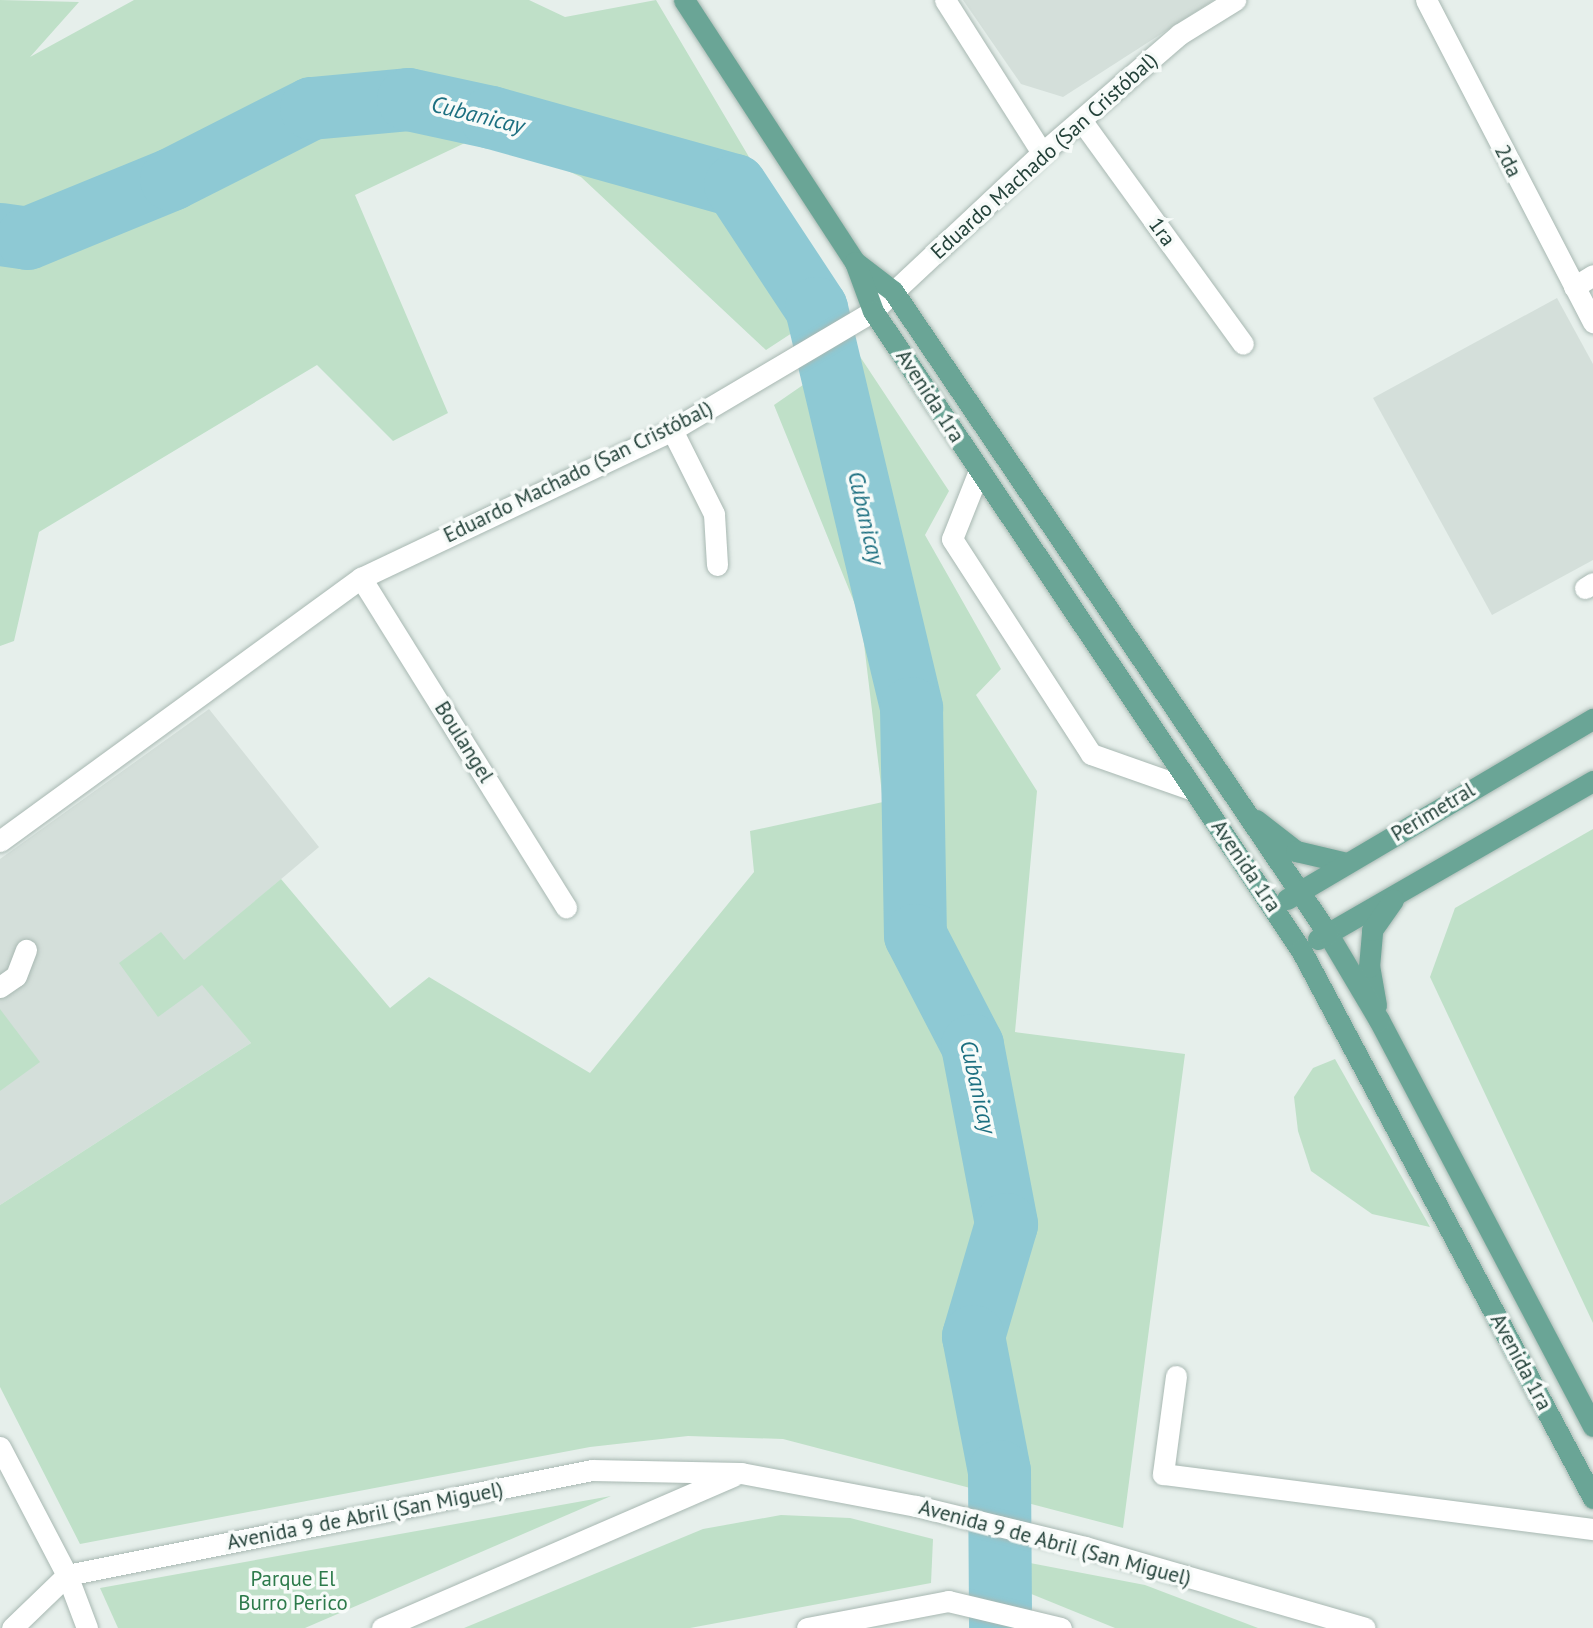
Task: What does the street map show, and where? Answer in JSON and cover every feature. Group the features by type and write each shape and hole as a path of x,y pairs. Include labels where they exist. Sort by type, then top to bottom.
{"main road":[{"name":"Avenida 1ra","path":"684,0 855,262 873,311 1301,950 1593,1498"},
{"name":"Avenida 1ra","path":"855,262 893,291 1237,804 1328,934 1379,1020 1593,1426"},
{"name":"Perimetral","path":"1274,907 1593,719"},
{"path":"1301,950 1593,781"},
{"path":"1237,804 1296,851 1347,863"},
{"path":"1379,1020 1369,967 1373,930 1396,894"}],"street":[{"path":"946,0 1042,153"},
{"name":"Eduardo Machado (San Cristóbal)","path":"0,841 361,578 672,430 873,311 1042,153 1180,34 1235,0"},
{"name":"2da","path":"1426,0 1593,321"},
{"name":"1ra","path":"1081,120 1243,344"},
{"path":"1574,287 1593,275"},
{"path":"672,430 714,514 717,565"},
{"path":"979,471 952,539 1091,754 1194,790"},
{"name":"Boulangel","path":"361,578 566,907"},
{"path":"0,987 16,976 26,950"},
{"path":"1176,1376 1163,1474 1593,1529"},
{"path":"0,1447 67,1575 87,1628"},
{"name":"Avenida 9 de Abril (San Miguel)","path":"67,1575 592,1470 741,1473 916,1506 1085,1547 1329,1624 1365,1628"},
{"path":"382,1628 741,1473"},
{"path":"12,1628 67,1575"},
{"path":"807,1628 948,1601 1057,1626"}],"shaded area":[{"path":"963,0 1214,0 1063,97 1021,84"},
{"path":"1557,298 1593,364 1593,560 1492,615 1373,398"},
{"path":"209,709 319,847 184,961 251,1043 0,1205 0,859"}],"green space":[{"path":"0,0 79,2 30,57 134,0 529,0 565,17 656,0 749,157 844,299 766,350 581,177 486,133 355,195 448,413 393,441 317,365 39,532 14,641 0,646"},
{"path":"855,349 949,491 925,535 1001,669 976,695 1037,791 1015,1032 1185,1054 1123,1528 783,1439 688,1436 590,1447 80,1544 0,1387 0,1205 251,1043 202,985 158,1017 119,963 161,932 184,960 281,879 390,1008 429,977 590,1073 754,872 750,831 883,802 861,619 774,405"},
{"path":"1593,829 1593,1323 1430,977 1455,908"},
{"path":"0,1009 40,1062 0,1091"},
{"path":"1335,1059 1430,1227 1372,1214 1311,1171 1298,1131 1294,1097 1313,1068"},
{"name":"Parque El Burro Perico","path":"611,1496 305,1628 118,1628 100,1588"},
{"path":"781,1515 850,1518 933,1539 931,1583 690,1628 464,1628 703,1529"},
{"path":"1030,1563 1145,1585 1258,1628 1115,1628 1024,1591"}],"waterway":[{"name":"Cubanicay","path":"0,234 27,238 171,179 311,108 408,99 491,117 735,185 816,308 911,708 915,935 972,1045 1006,1224 973,1336 999,1471 1000,1628"}]}
